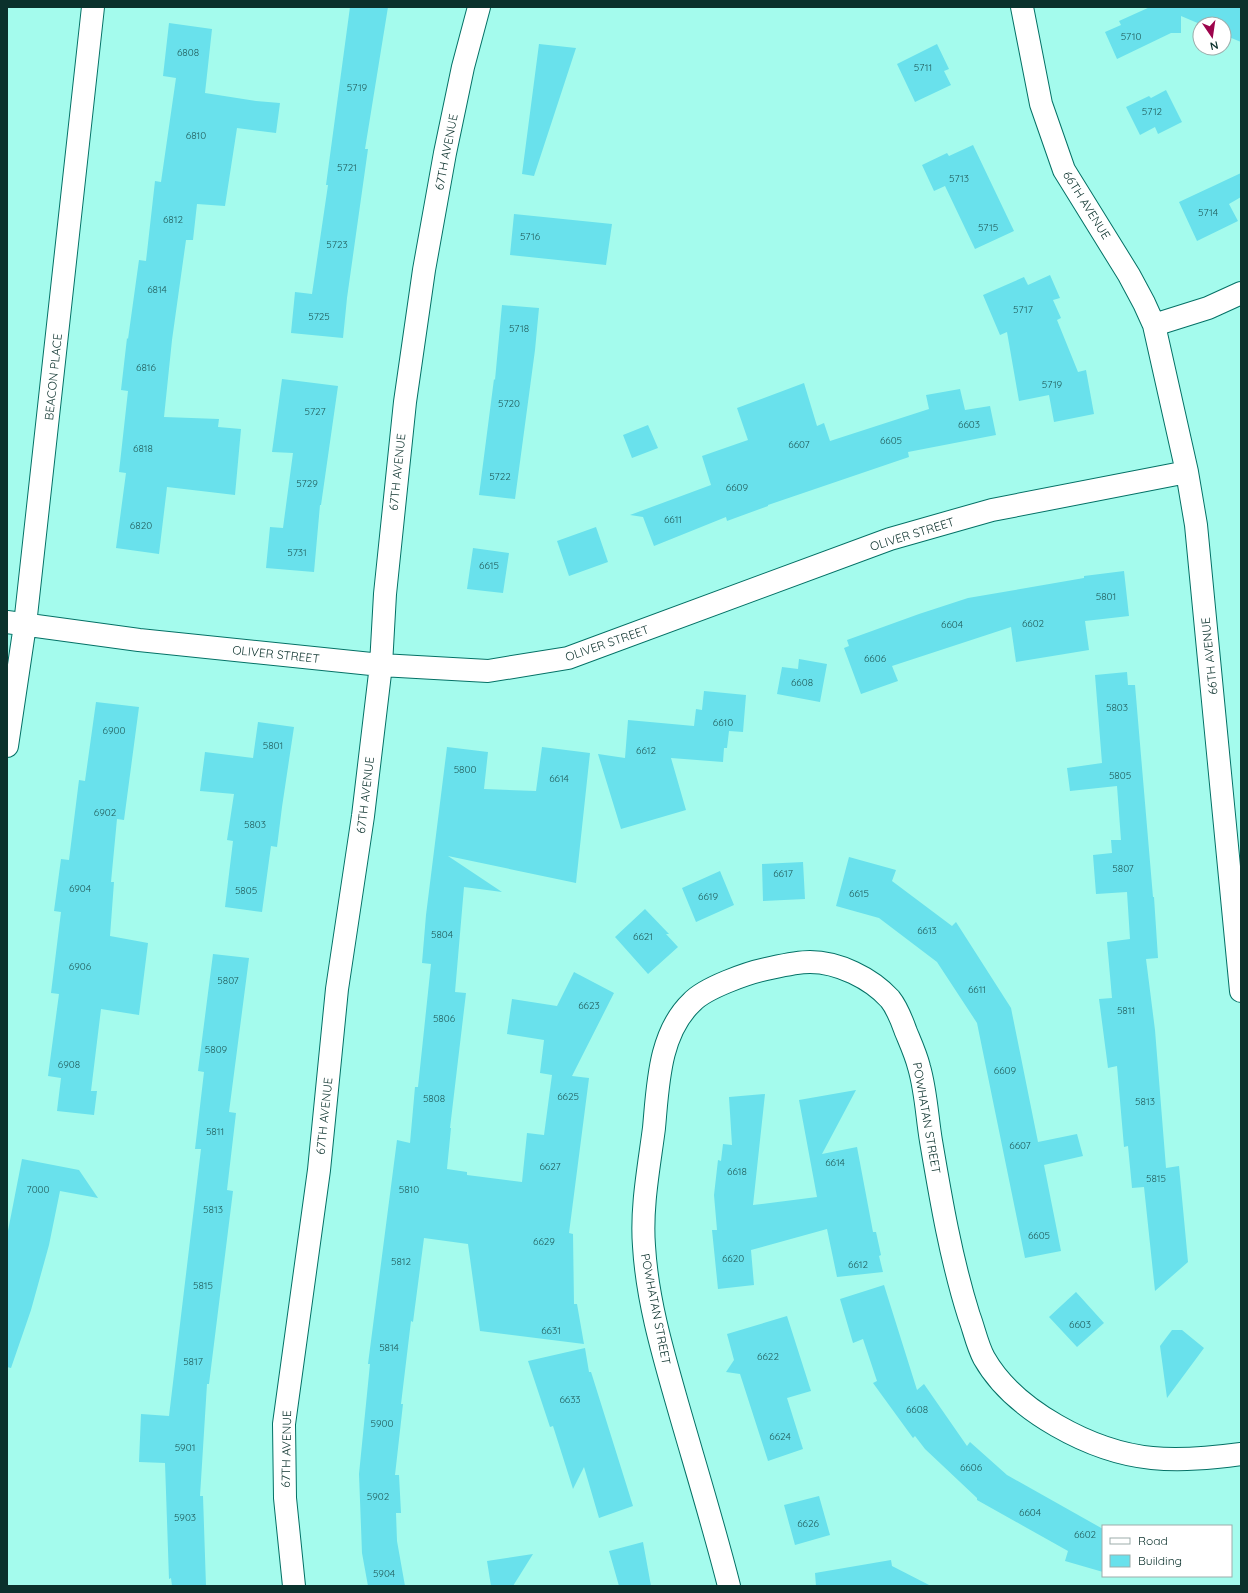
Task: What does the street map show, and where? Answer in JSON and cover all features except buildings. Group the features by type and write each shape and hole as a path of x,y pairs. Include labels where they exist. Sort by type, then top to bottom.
{"street":[{"name":"BEACON PLACE","path":"7,746 16,624 93,7"},
{"name":"67TH AVENUE","path":"294,1586 284,1498 284,1424 318,1170 337,989 363,816 381,665 385,594 405,402 423,278 444,153 463,67 480,7"},
{"name":"66TH AVENUE","path":"1022,7 1041,104 1064,170 1129,275 1154,326 1188,472 1196,525 1241,991"},
{"path":"1154,326 1208,308 1241,293"},
{"name":"OLIVER STREET","path":"16,624 140,640 381,665 488,671 568,658 890,539 992,510 1188,472"},
{"name":"POWHATAN STREET","path":"729,1586 711,1516 661,1347 649,1286 644,1245 645,1203 660,1073 669,1037 678,1020 693,1000 725,983 756,972 786,965 811,962 831,965 853,973 874,986 890,999 900,1016 920,1068 934,1160 956,1275 983,1356 1000,1380 1026,1406 1060,1426 1110,1450 1150,1458 1182,1459 1198,1459 1241,1454"}]}
